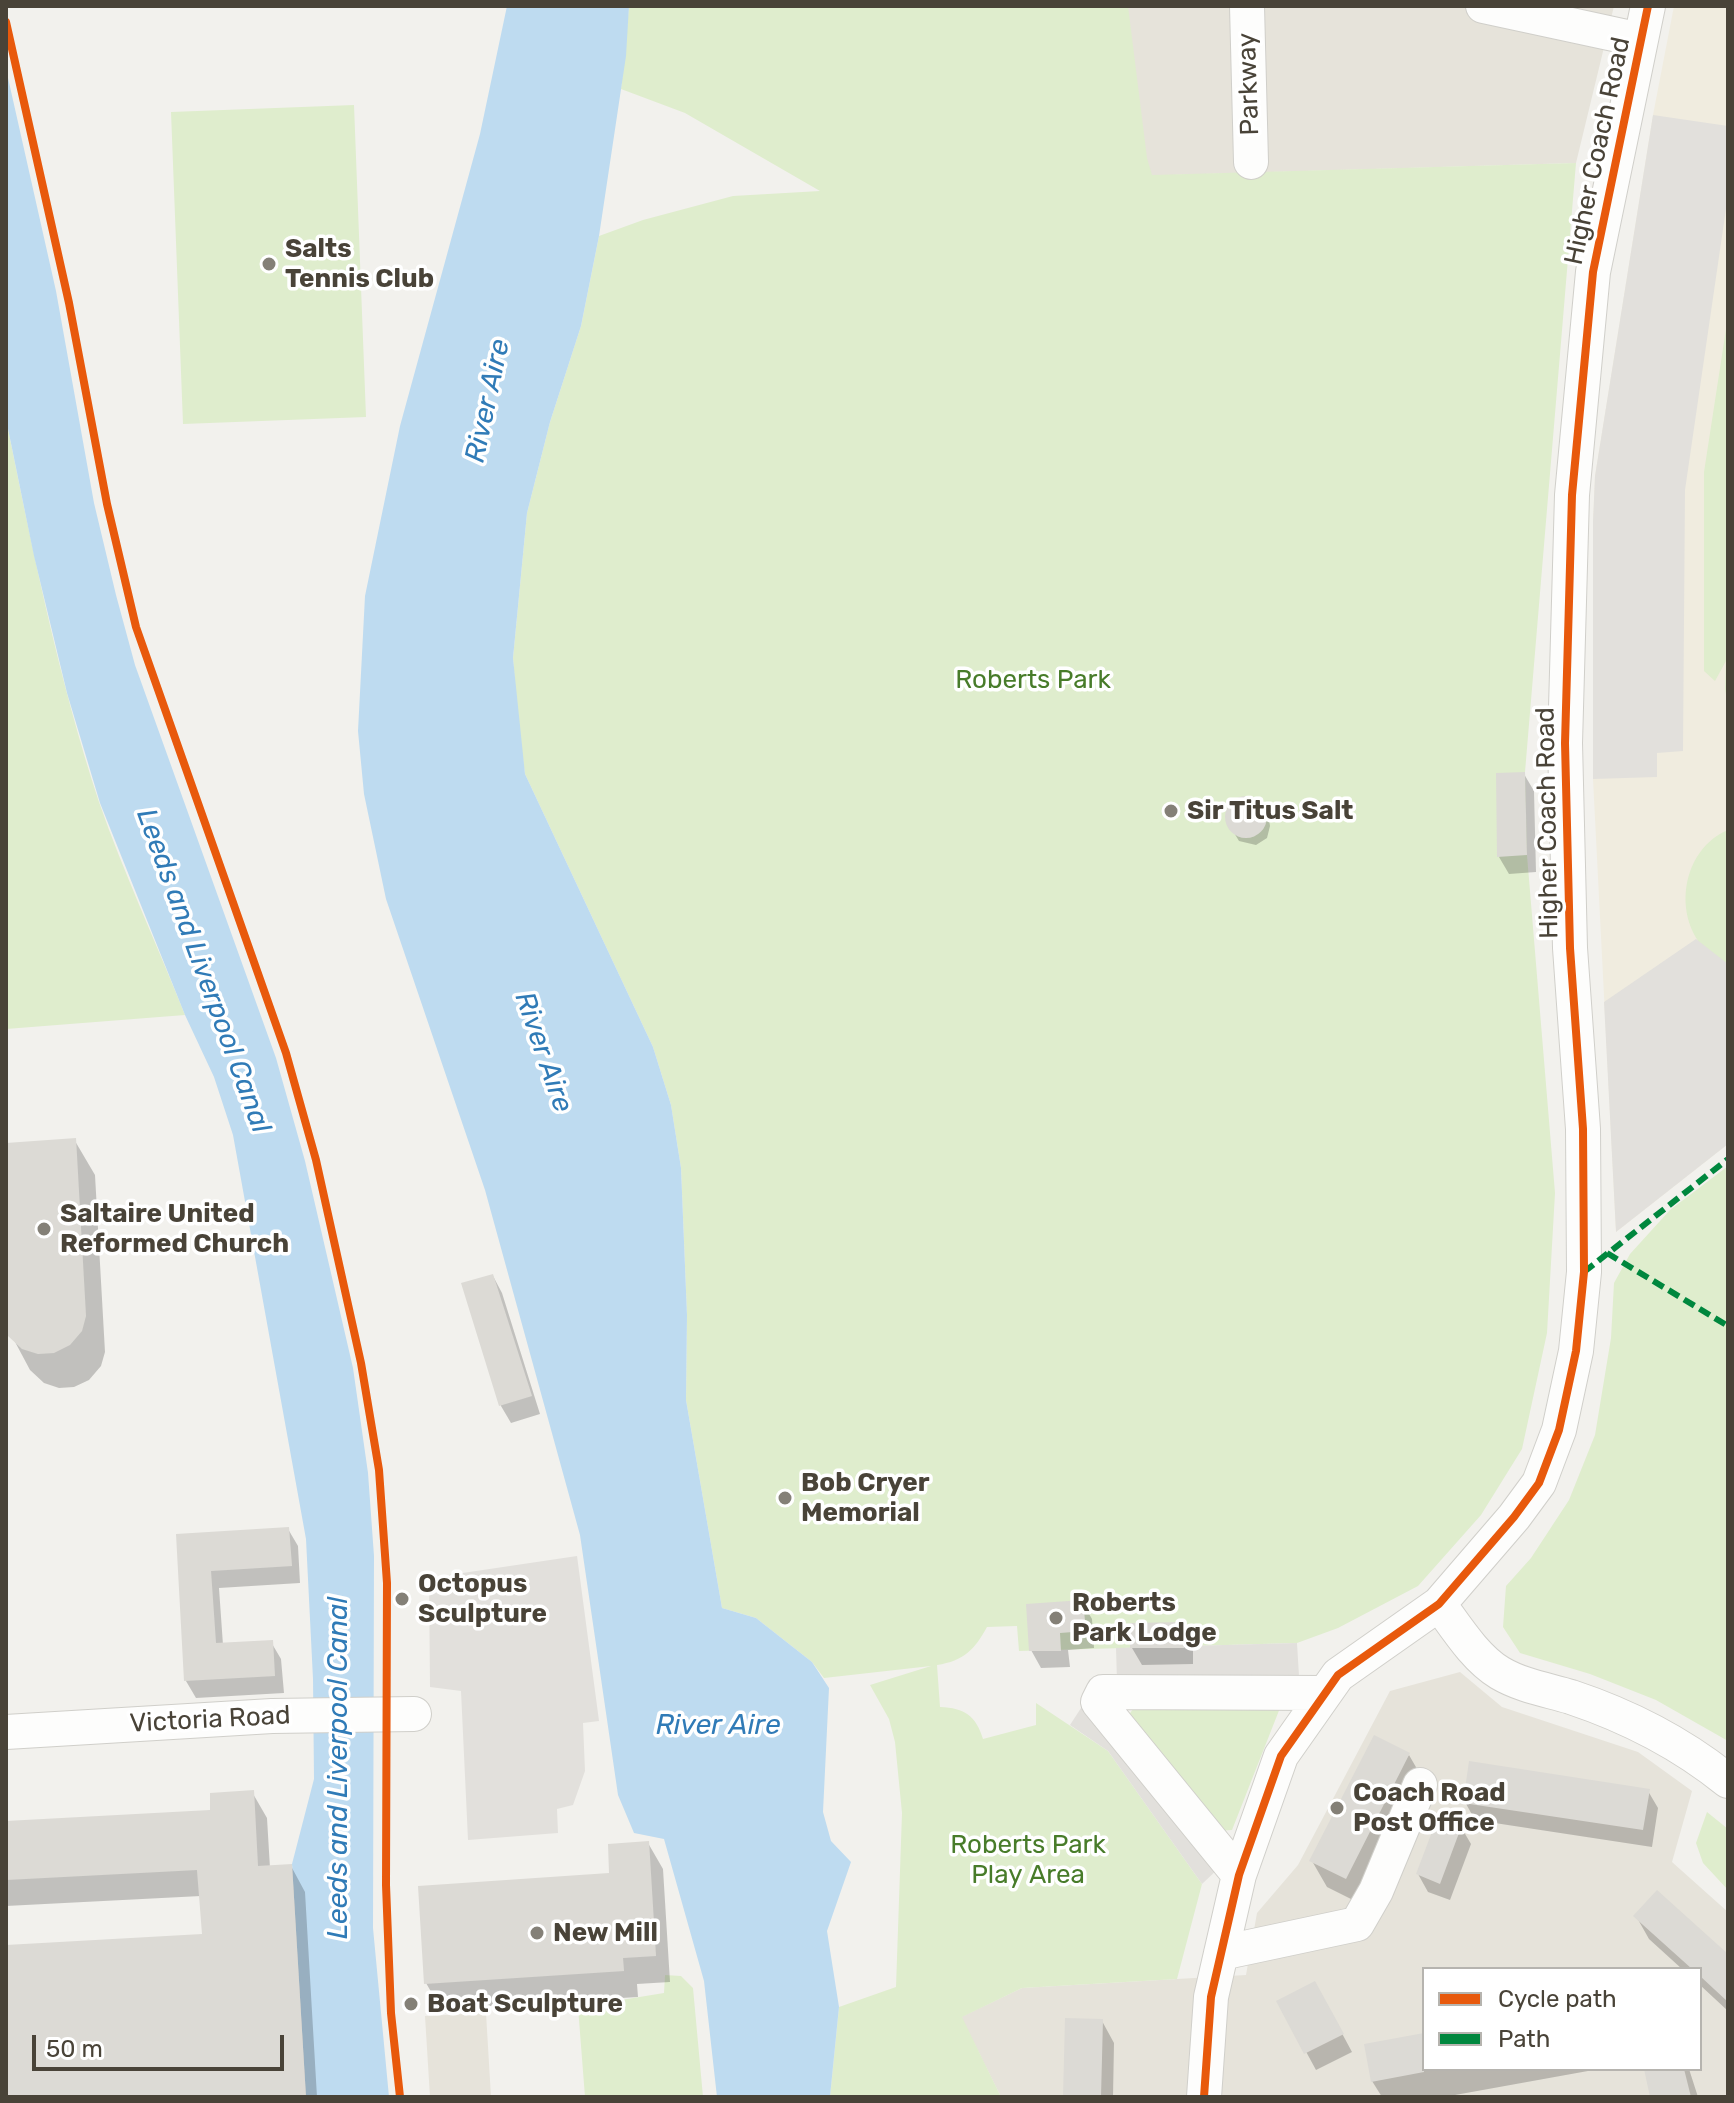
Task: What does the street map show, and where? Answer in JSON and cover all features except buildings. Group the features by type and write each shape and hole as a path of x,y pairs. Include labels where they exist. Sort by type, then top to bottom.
{"street":[{"name":"Parkway","path":"1247,6 1251,162"},
{"path":"1483,6 1641,40"},
{"name":"Higher Coach Road","path":"1204,2097 1211,1997 1239,1875 1281,1756 1338,1675 1439,1604 1478,1561 1539,1483 1559,1430 1576,1351 1584,1272 1583,1129 1570,948 1565,743 1571,523 1593,272 1648,6"},
{"path":"1439,1604 1470,1646 1499,1673 1571,1697 1661,1733 1728,1781"},
{"path":"1239,1875 1098,1702 1103,1692 1324,1693"},
{"name":"Victoria Road","path":"6,1732 272,1716 407,1714"},
{"path":"1221,1953 1357,1924 1376,1891 1420,1785"}],"shaded area":[{"path":"1105,6 1614,6 1576,163 1138,176"},
{"path":"1674,6 1728,6 1728,1144 1616,1232 1593,779 1595,476 1653,115"},
{"path":"1653,115 1728,126 1728,195 1685,490 1683,751 1657,753 1657,777 1593,779 1595,476"},
{"path":"1696,939 1728,964 1728,1144 1616,1232 1604,1002"},
{"path":"577,1556 599,1721 583,1723 585,1771 573,1805 557,1809 558,1833 468,1840 461,1691 430,1687 429,1578"},
{"path":"1297,1643 1299,1676 1117,1681 1116,1648"},
{"path":"1460,1672 1502,1707 1638,1752 1692,1791 1672,1862 1728,1912 1728,2097 1001,2097 961,2017 1022,1988 1246,1975 1257,1913 1298,1865 1390,1691"},
{"path":"1081,1708 1121,1737 1219,1868 1202,1884 1108,1751 1070,1725"},
{"path":"486,2013 491,2097 430,2097 425,2016"}],"green space":[{"name":"Roberts Park","path":"629,6 1128,6 1147,158 1152,175 1576,163 1525,772 1527,855 1555,1193 1547,1333 1522,1449 1481,1515 1418,1586 1338,1628 1297,1643 1019,1651 1017,1626 987,1627 968,1653 937,1665 940,1707 956,1709 968,1715 977,1724 983,1739 1036,1725 1036,1703 1108,1751 1202,1884 1177,1979 1022,1988 962,2017 1001,2097 830,2097 839,2007 896,1987 902,1813 895,1742 889,1719 870,1685 931,1666 824,1678 812,1662 756,1618 722,1608 686,1400 687,1315 681,1168 671,1105 653,1047 525,774 513,658 527,513 550,422 581,326 599,236 643,220 733,196 820,191 685,113 621,89"},
{"name":"Salts Tennis Club","path":"354,105 366,417 183,424 171,112"},
{"path":"1728,316 1728,705 1726,661 1715,681 1704,671 1704,472"},
{"path":"6,419 47,612 84,755 119,856 185,1015 6,1029"},
{"path":"1728,830 1728,964 1709,953 1696,937 1688,918 1686,897 1689,877 1697,858 1710,841"},
{"path":"1728,1166 1728,1741 1656,1700 1590,1674 1520,1653 1503,1627 1506,1586 1531,1558 1569,1500 1595,1435 1611,1338 1614,1283 1630,1254 1670,1210"},
{"path":"1135,1706 1280,1708 1232,1830 1216,1831 1124,1722"},
{"path":"1707,1812 1728,1829 1728,1890 1703,1863 1696,1843"},
{"path":"665,1975 681,1976 693,1988 703,2097 585,2097 578,2007 664,1993"}],"water":[{"name":"River Aire","path":"507,6 629,6 626,56 599,236 581,326 550,422 527,513 513,658 525,774 653,1047 671,1105 681,1168 687,1315 686,1400 722,1608 756,1618 812,1662 829,1688 823,1812 831,1841 851,1862 827,1931 839,2007 830,2097 717,2097 704,1981 664,1839 634,1833 618,1795 580,1535 485,1190 386,899 364,794 358,731 365,596 400,426 480,134"},
{"name":"Leeds and Liverpool Canal","path":"6,69 56,291 94,503 116,595 135,665 276,1058 305,1161 353,1368 368,1473 374,1556 373,1928 389,2097 306,2097 292,1864 314,1779 306,1539 233,1135 214,1077 185,1015 100,803 67,693 34,556 6,419"}],"marked path":[{"path":"1584,1272 1728,1159"},
{"path":"1607,1253 1728,1326"}],"cycle path":[{"path":"1204,2097 1211,1997 1239,1875 1281,1756 1338,1675 1439,1604 1539,1483 1559,1430 1576,1351 1584,1272 1583,1129 1570,948 1565,743 1572,495 1593,272 1648,6"},
{"path":"6,22 69,303 107,504 136,627 286,1053 316,1160 361,1363 379,1470 387,1583 386,1885 391,2013 400,2097"}],"place":[{"name":"Salts Tennis Club","path":"269,264"},
{"name":"Sir Titus Salt","path":"1171,811"},
{"name":"Saltaire United Reformed Church","path":"44,1229"},
{"name":"Bob Cryer Memorial","path":"785,1498"},
{"name":"Octopus Sculpture","path":"402,1599"},
{"name":"Roberts Park Lodge","path":"1056,1618"},
{"name":"Coach Road Post Office","path":"1337,1808"},
{"name":"New Mill","path":"537,1933"},
{"name":"Boat Sculpture","path":"411,2004"}],"park label":[{"name":"Roberts Park Play Area","path":"1028,1860"}]}
